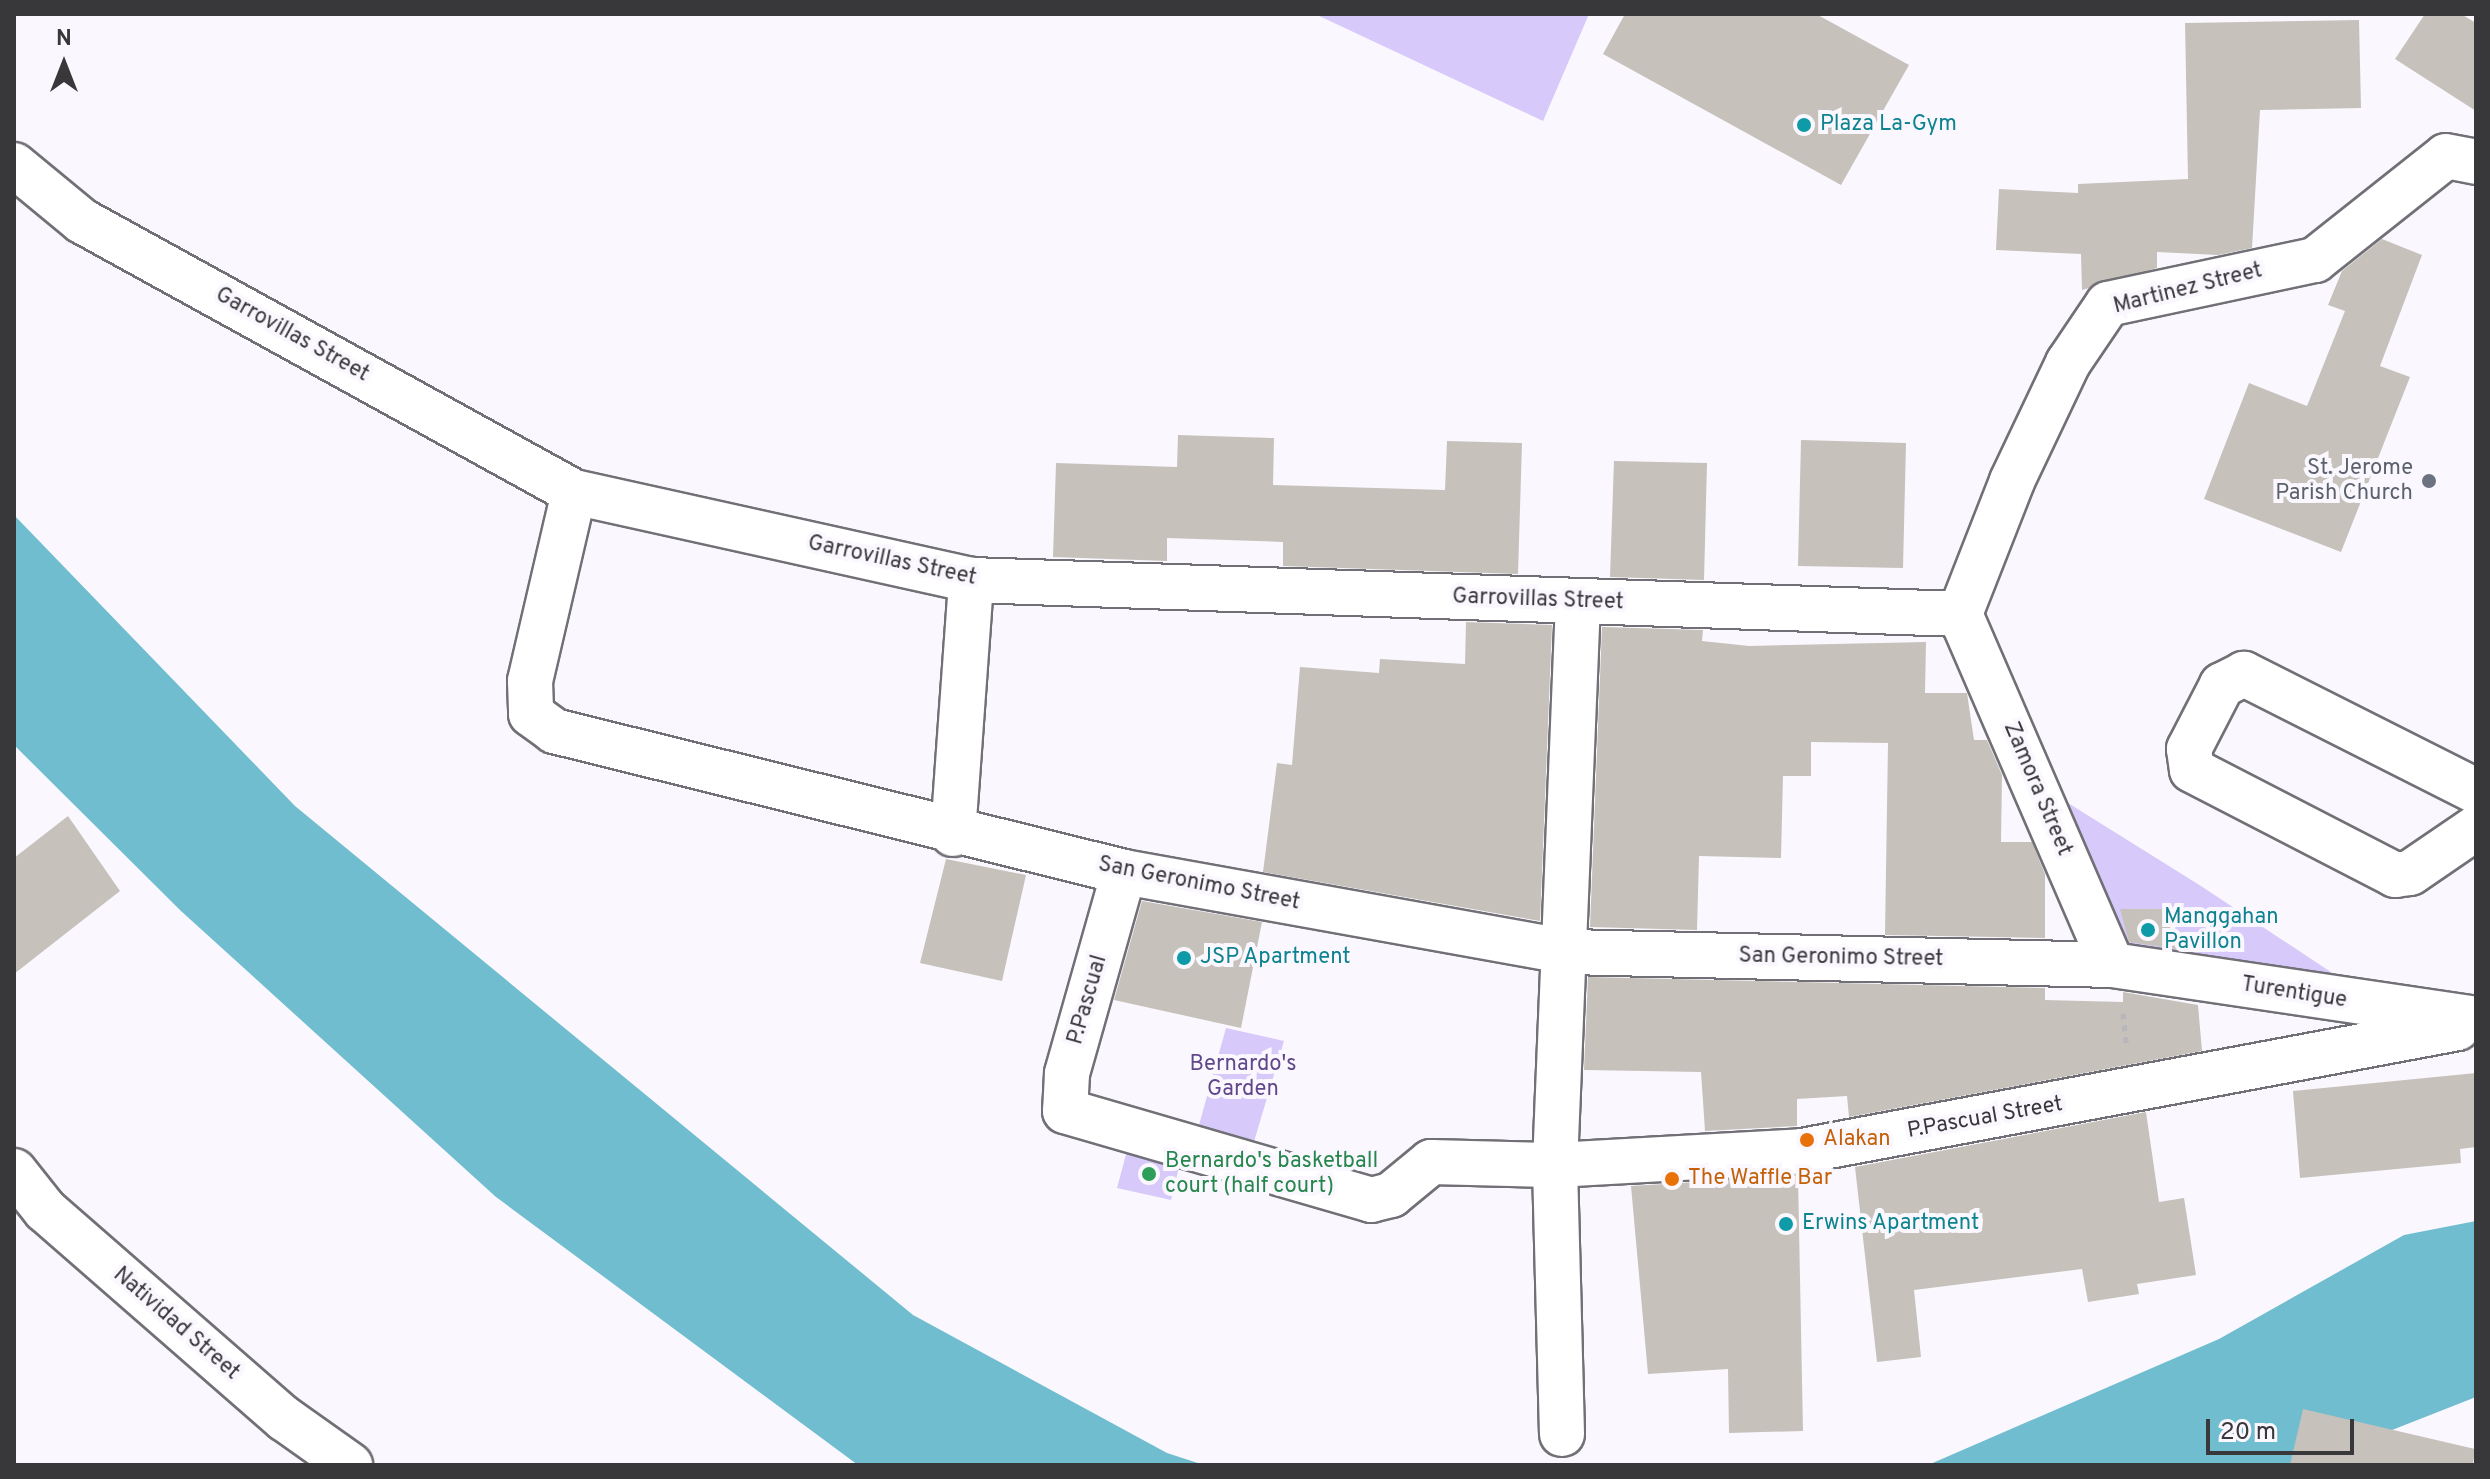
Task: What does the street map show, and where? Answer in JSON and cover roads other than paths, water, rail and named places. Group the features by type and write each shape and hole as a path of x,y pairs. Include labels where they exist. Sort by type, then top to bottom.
{"street":[{"name":"Martinez Street","path":"1960,614 2012,481 2068,363 2108,304 2315,260 2446,156 2476,162"},
{"name":"Garrovillas Street","path":"14,165 82,221 574,492 971,580 1960,614"},
{"name":"San Geronimo Street","path":"574,492 530,681 531,714 554,731 953,834 1124,872 1569,952 2112,965"},
{"path":"953,834 971,580"},
{"path":"1562,1434 1555,1165 1569,952 1578,602"},
{"name":"Zamora Street","path":"1960,614 2112,965"},
{"path":"2476,791 2244,674 2222,685 2189,749 2192,770 2395,875 2410,873 2476,828"},
{"name":"P.Pascual","path":"1082,1118 1065,1111 1063,1092 1124,872"},
{"name":"Turentigue","path":"2112,965 2476,1022"},
{"name":"P.Pascual Street","path":"1082,1118 1371,1200 1391,1195 1414,1169 1431,1162 1555,1165 1802,1151 2130,1091 2476,1022"},
{"name":"Natividad Street","path":"14,1171 57,1220 285,1419 350,1465"}],"water":[{"path":"14,515 295,806 913,1315 1167,1453 1204,1465 858,1465 496,1197 181,911 14,745"},
{"path":"2476,1221 2476,1397 2303,1465 1928,1465 2219,1339 2404,1235"}],"place":[{"name":"Plaza La-Gym","path":"1804,125"},
{"name":"St. Jerome Parish Church","path":"2429,481"},
{"name":"Manggahan Pavillon","path":"2148,930"},
{"name":"JSP Apartment","path":"1184,958"},
{"name":"Alakan","path":"1807,1140"},
{"name":"Bernardo's basketball court (half court)","path":"1149,1174"},
{"name":"The Waffle Bar","path":"1672,1179"},
{"name":"Erwins Apartment","path":"1786,1224"}],"park label":[{"name":"Bernardo's Garden","path":"1243,1076"}]}
